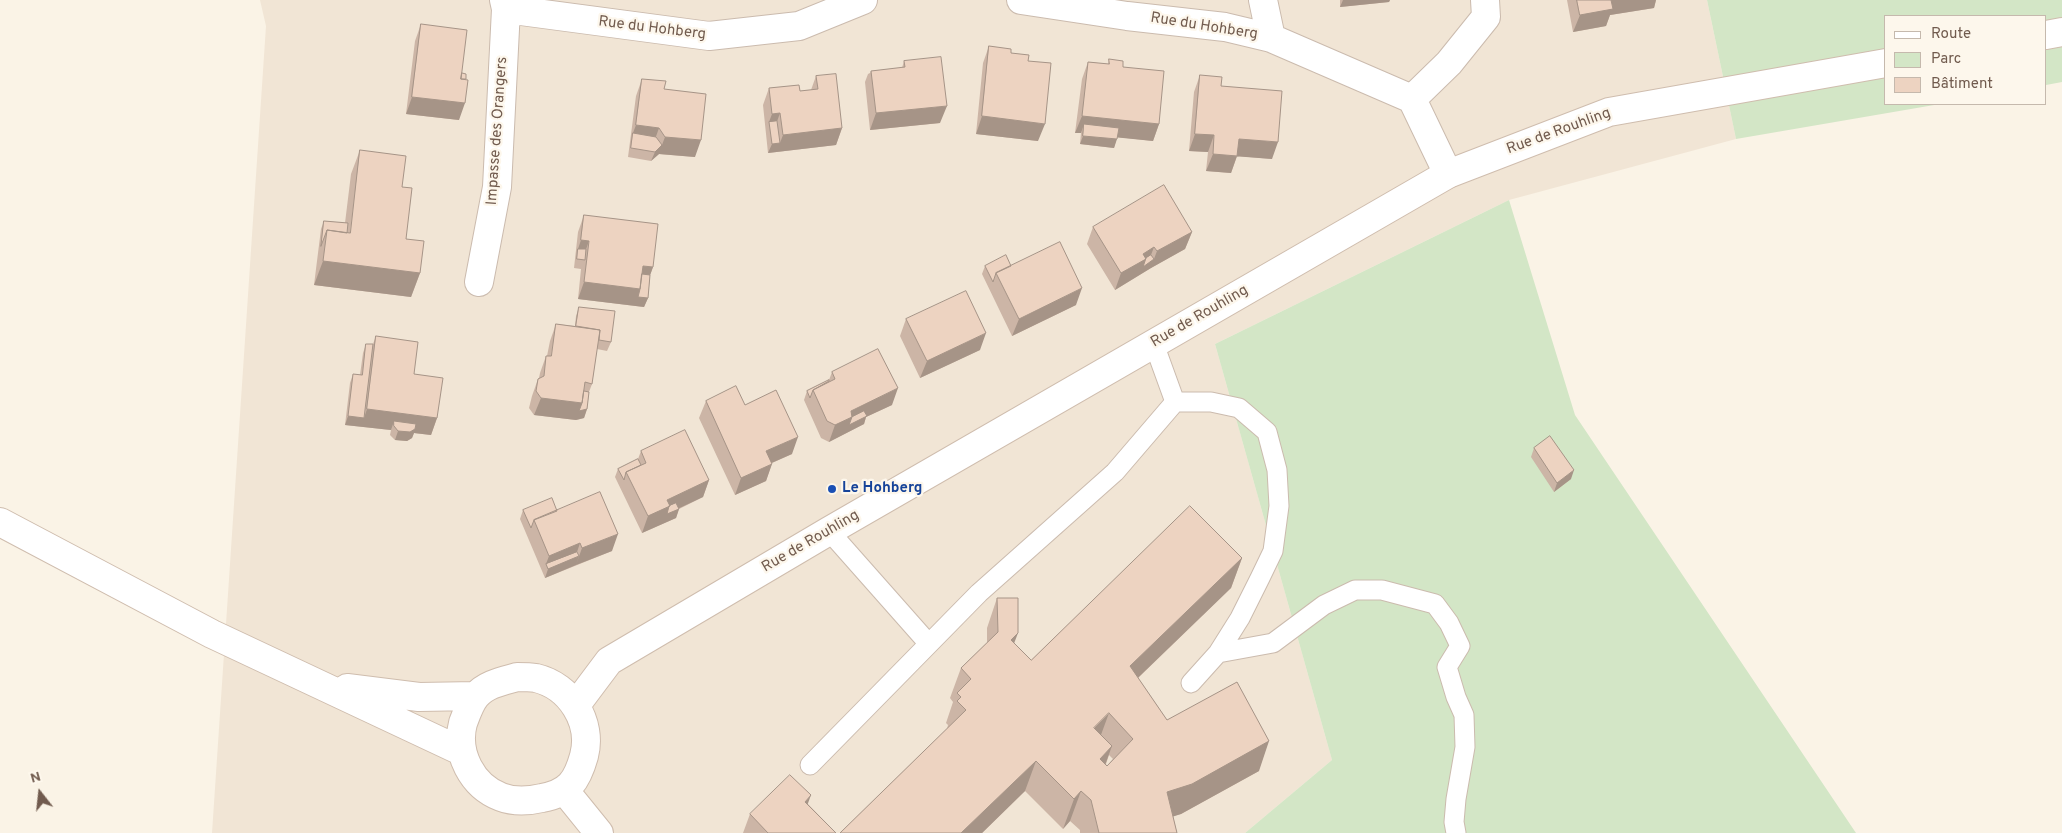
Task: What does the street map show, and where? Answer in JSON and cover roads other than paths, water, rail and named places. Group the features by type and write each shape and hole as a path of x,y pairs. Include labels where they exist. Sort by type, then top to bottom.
{"street":[{"name":"Rue du Hohberg","path":"505,4 709,36 799,26 864,0"},
{"name":"Rue du Hohberg","path":"1021,0 1128,16 1226,27 1271,38 1412,99"},
{"path":"1263,0 1271,38"},
{"path":"1448,174 1412,99 1450,62 1486,17 1485,0"},
{"name":"Impasse des Orangers","path":"480,282 497,187 505,4"},
{"path":"2047,35 2062,32"},
{"name":"Rue de Rouhling","path":"576,705 609,661 829,531 1448,174 1609,112 1884,63"},
{"path":"0,522 212,634 461,751"},
{"path":"517,677 536,678 557,687 576,705 584,721 587,744 579,773 565,791 527,802 501,797 482,785 470,772 461,751 461,731 466,715 476,696 494,683 517,677"},
{"path":"311,680 364,691 419,697 476,696"},
{"path":"565,791 600,833"}],"lane":[{"path":"1154,344 1175,402"},
{"path":"810,764 979,593 1115,472 1175,402 1211,402 1240,408 1267,432 1277,470 1279,506 1273,551 1240,618 1218,653 1192,683"},
{"path":"829,531 929,644"},
{"path":"1218,653 1273,643 1324,605 1355,590 1382,590 1435,604 1449,623 1460,646 1447,667 1464,715 1465,747 1456,798 1454,822 1456,833"}],"place":[{"name":"Le Hohberg","path":"832,489"}]}
